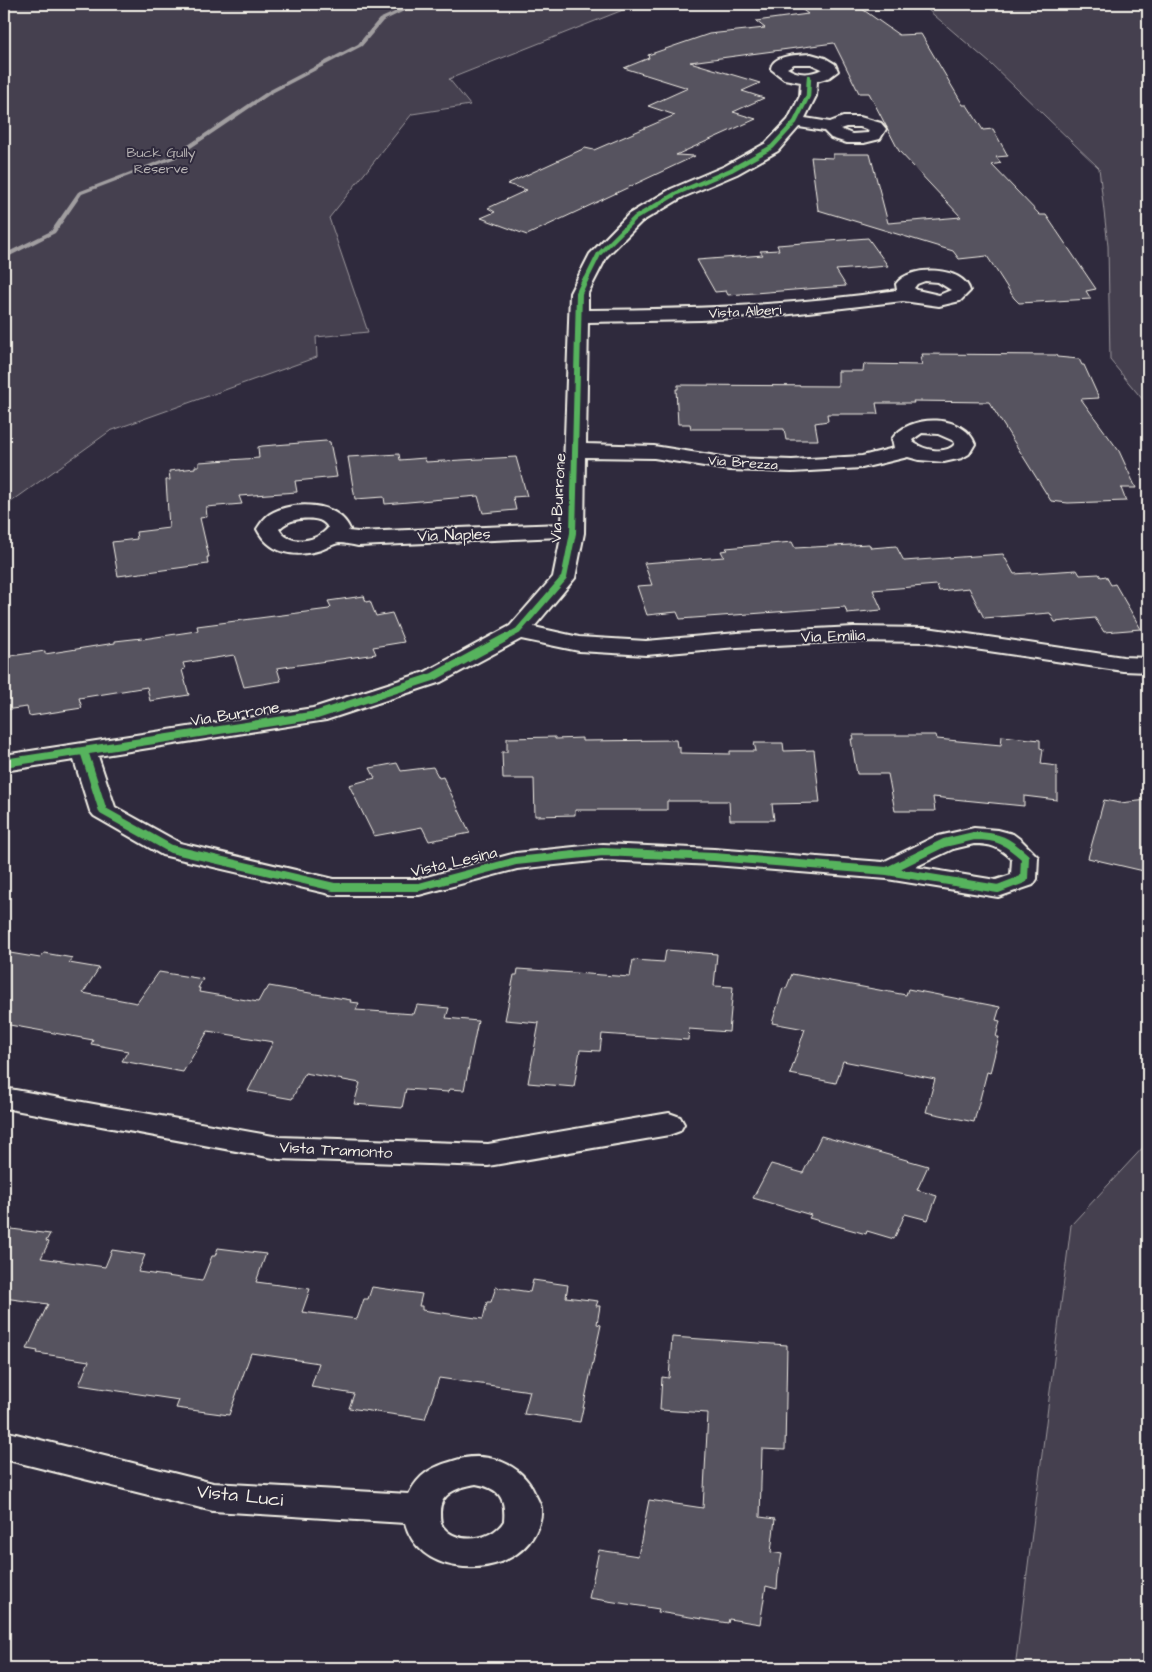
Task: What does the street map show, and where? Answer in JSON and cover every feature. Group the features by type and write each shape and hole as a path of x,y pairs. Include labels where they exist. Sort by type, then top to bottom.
{"street":[{"name":"Via Burrone","path":"4,763 317,715 434,677 518,631 564,578 573,530 579,293 599,254 635,218 678,194 731,170 772,147 795,122 808,96 808,77"},
{"path":"795,122 832,128"},
{"name":"Vista Alberi","path":"578,316 785,310 848,304 910,294"},
{"name":"Via Brezza","path":"575,450 654,452 728,464 792,466 862,462 910,450"},
{"name":"Via Naples","path":"335,536 358,539 573,530"},
{"name":"Via Emilia","path":"518,631 579,644 646,648 737,640 854,634 927,635 1123,664 1148,665"},
{"name":"Vista Lesina","path":"84,750 103,811 171,849 334,887 418,887 516,861 603,852 714,857 887,871"},
{"name":"Vista Tramonto","path":"4,1098 279,1148 488,1156 669,1124"},
{"name":"Vista Luci","path":"4,1445 213,1497 421,1509"}],"green space":[{"name":"Buck Gully Reserve","path":"4,4 638,4 449,79 470,105 412,114 329,218 368,332 316,337 317,357 110,431 4,507"},
{"path":"921,4 1148,4 1148,406 1110,360 1108,246 1099,168 990,63"},
{"path":"1148,1142 1148,1668 1015,1668 1071,1225"}],"building":[{"path":"855,4 899,35 921,34 963,105 967,105 983,130 993,129 1008,156 996,157 1001,163 992,165 1040,215 1046,215 1096,289 1086,291 1091,299 1019,303 987,256 959,259 953,251 818,210 811,157 833,158 833,154 870,154 888,223 961,217 899,151 869,93 859,93 834,43 690,62 760,83 742,91 764,98 733,112 756,119 676,155 695,156 527,235 481,218 495,212 488,208 527,190 507,184 585,148 594,150 675,115 648,106 688,88 624,68 649,58 648,55 709,34 765,28 756,21 808,14 800,8"},
{"path":"868,238 888,266 836,270 846,286 728,295 726,291 715,292 697,260 763,255 760,251 779,250 777,245"},
{"path":"922,354 1056,355 1057,357 1079,359 1082,365 1084,365 1099,398 1081,399 1119,451 1136,488 1121,488 1126,501 1068,503 1051,501 989,402 913,401 914,403 876,403 878,414 827,414 828,421 815,423 818,440 786,440 784,429 691,429 690,424 678,424 676,389 678,389 678,385 838,386 838,371 863,371 864,364 922,365 920,357 923,357"},
{"path":"330,442 337,477 295,481 297,492 239,496 242,504 206,507 207,517 200,518 209,557 207,557 208,564 118,576 112,542 137,539 136,532 169,528 166,480 170,480 169,471 195,468 195,466 199,466 199,462 259,458 258,447 262,446"},
{"path":"399,454 400,460 425,458 426,462 516,457 527,496 513,497 516,510 483,513 478,496 385,504 384,497 355,499 348,457"},
{"path":"792,542 795,548 869,544 871,548 896,546 904,561 1003,554 1014,574 1077,570 1080,575 1099,574 1101,577 1106,576 1111,585 1115,584 1141,629 1104,632 1095,618 1055,622 1050,613 984,618 969,588 939,591 937,585 873,590 882,610 847,613 845,607 680,619 677,612 647,615 637,586 652,585 644,563 724,557 721,551 728,550 726,548"},
{"path":"364,596 366,602 370,601 376,616 392,613 404,642 373,647 376,654 277,668 281,681 244,687 234,655 183,663 185,669 182,670 189,695 150,701 147,687 79,698 82,708 29,716 27,707 4,710 4,657 45,651 45,654 115,643 115,641 196,631 198,630 197,626 329,609 331,607 328,601"},
{"path":"853,735 936,735 937,739 1001,745 1002,736 1040,740 1040,748 1043,749 1041,764 1057,766 1057,800 1024,796 1024,806 933,797 935,811 895,811 888,774 857,774 851,739 854,739"},
{"path":"555,737 555,739 582,738 582,741 676,740 677,747 680,747 680,753 730,754 730,751 756,751 754,743 783,743 784,751 814,750 820,803 772,804 774,820 730,820 729,801 667,801 667,810 575,810 575,815 535,816 534,779 503,779 502,752 507,752 507,738"},
{"path":"397,763 401,771 433,767 439,778 443,777 470,833 429,841 422,827 374,836 349,785 375,778 370,768"},
{"path":"1104,800 1120,803 1148,800 1148,872 1088,858"},
{"path":"666,950 717,954 714,986 733,987 729,1032 689,1029 688,1040 602,1034 600,1051 580,1050 574,1087 528,1083 539,1023 505,1020 514,975 517,975 518,969 630,977 633,960 664,962"},
{"path":"4,952 40,958 44,953 73,958 69,963 99,968 83,993 137,1003 159,972 203,979 198,988 200,988 199,992 258,1002 269,986 351,1000 350,1002 359,1003 356,1010 414,1014 417,1005 449,1008 446,1018 478,1021 464,1090 449,1089 448,1092 406,1089 402,1108 354,1104 360,1083 305,1073 292,1099 248,1091 273,1042 208,1031 183,1072 122,1061 128,1051 91,1044 93,1040 4,1024"},
{"path":"792,974 906,995 908,989 1000,1007 996,1020 1000,1021 996,1037 999,1037 990,1073 987,1072 974,1122 926,1112 935,1079 843,1061 836,1083 790,1074 805,1029 772,1023 783,988 786,989"},
{"path":"821,1136 928,1166 917,1190 937,1196 928,1220 905,1214 894,1239 867,1231 866,1234 809,1218 811,1215 753,1198 771,1164 803,1173"},
{"path":"4,1228 50,1234 46,1241 49,1242 41,1258 105,1267 112,1250 145,1255 138,1272 202,1281 212,1256 215,1256 218,1248 266,1254 256,1282 310,1289 302,1312 357,1319 364,1299 368,1299 372,1287 422,1294 419,1306 422,1306 422,1310 483,1319 487,1302 491,1302 496,1287 530,1292 533,1280 568,1285 566,1297 598,1301 596,1306 600,1306 597,1324 601,1325 580,1422 524,1414 530,1391 439,1378 425,1419 349,1408 354,1394 311,1387 319,1363 251,1353 229,1415 176,1408 179,1400 79,1385 89,1361 37,1353 38,1351 27,1349 48,1304 4,1298"},
{"path":"672,1337 787,1345 785,1450 762,1449 760,1517 775,1519 771,1552 782,1554 777,1589 766,1586 760,1624 729,1619 728,1623 658,1612 659,1609 589,1598 599,1550 638,1556 649,1500 703,1508 708,1413 660,1410 662,1377 669,1378"}],"waterway":[{"path":"4,257 53,232 80,193 174,157 270,92 360,45 381,20 416,4"}],"cycle path":[{"path":"4,763 317,715 433,677 518,631 564,578 573,533 579,293 599,254 635,218 677,193 731,170 772,147 795,122 808,96 809,77"},
{"path":"84,751 103,811 171,849 334,887 419,887 516,861 603,852 714,857 887,871 998,889 1024,879 1025,857 1004,840 989,836 974,836 944,843 887,871"}]}
